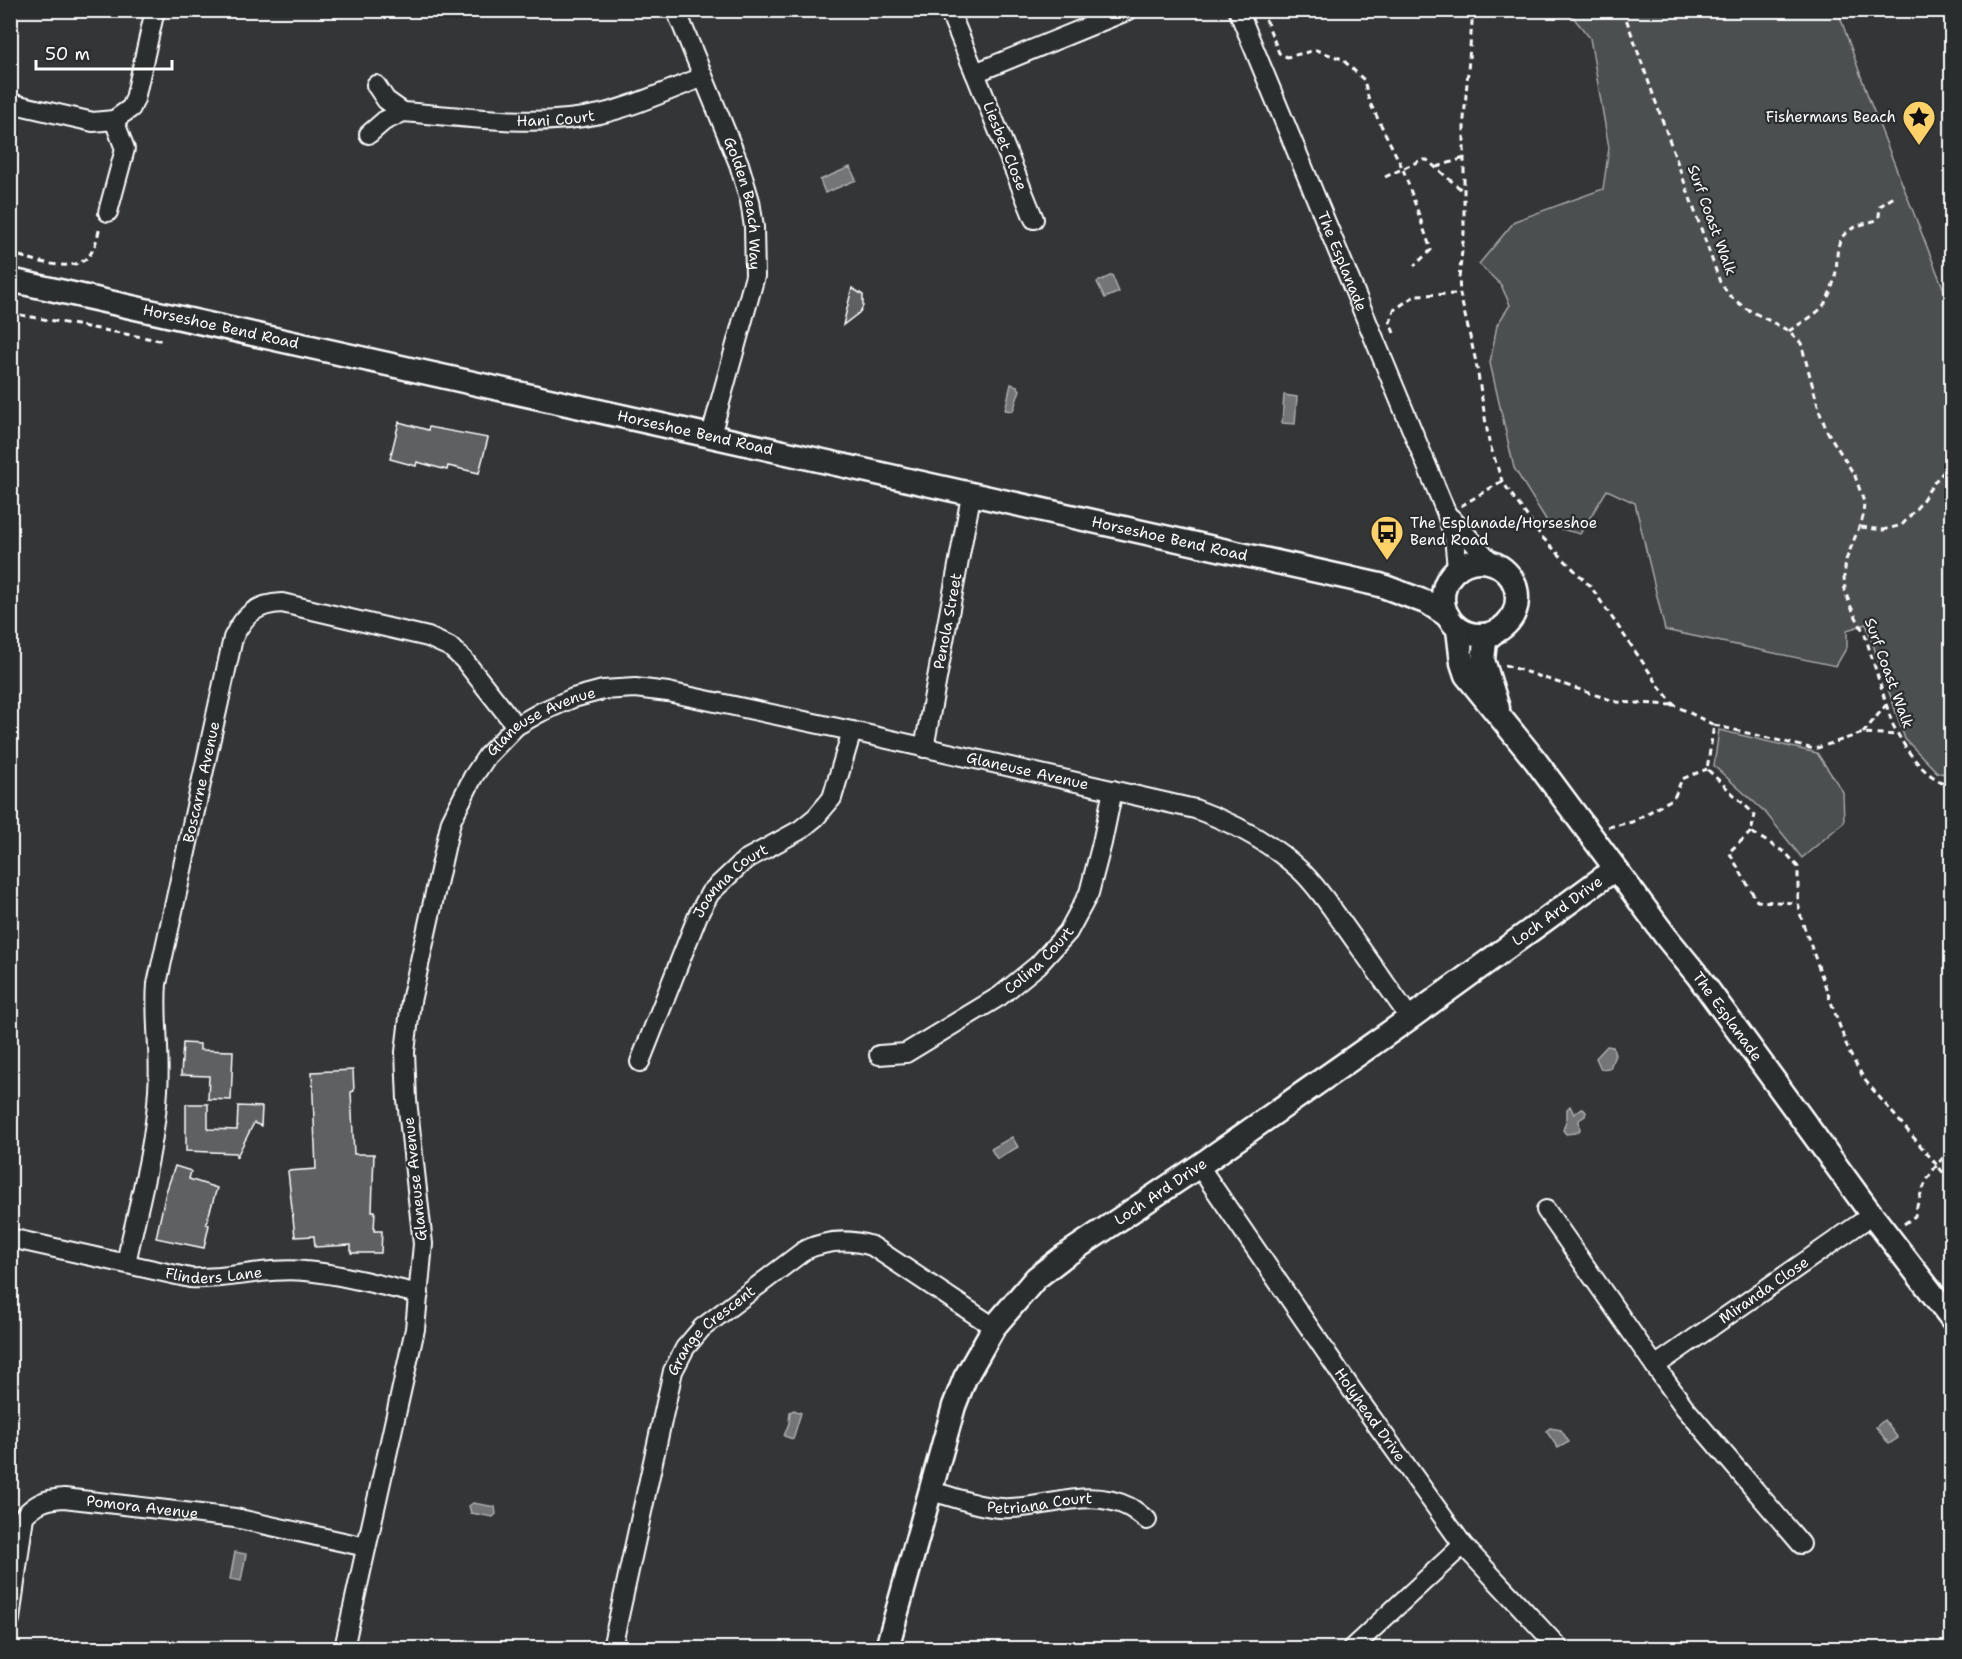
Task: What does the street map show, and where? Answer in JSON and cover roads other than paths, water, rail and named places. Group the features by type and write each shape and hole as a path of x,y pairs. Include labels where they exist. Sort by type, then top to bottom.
{"street":[{"path":"10,103 93,122 114,120 131,108 135,99 155,10"},
{"name":"Golden Beach Way","path":"676,10 739,164 750,201 755,253 755,276 711,435"},
{"name":"Liesbet Close","path":"949,10 1034,219"},
{"path":"975,73 1129,10"},
{"name":"The Esplanade","path":"1238,10 1446,512 1454,537 1451,576"},
{"name":"Hani Court","path":"403,112 542,121 573,119 626,106 703,77"},
{"path":"369,134 384,121 403,112 386,100 376,85"},
{"path":"108,212 124,149 114,120"},
{"name":"Horseshoe Bend Road","path":"10,280 711,435 971,496 1380,585 1419,599 1453,622"},
{"name":"Penola Street","path":"924,748 971,496"},
{"name":"The Esplanade","path":"1446,512 1456,526 1491,562"},
{"path":"1475,561 1491,562 1507,572 1516,595 1510,619 1492,634 1466,633 1453,622 1444,605 1451,576 1466,563 1475,561"},
{"name":"Horseshoe Bend Road","path":"1380,585 1425,586 1451,576"},
{"name":"Boscarne Avenue","path":"126,1263 152,1138 159,1089 155,1007 157,984 233,638 241,621 268,603 282,603 429,637 450,647 464,660 516,726"},
{"name":"The Esplanade","path":"1453,622 1466,675 1501,717 1698,976 1872,1215 1952,1319"},
{"name":"The Esplanade","path":"1492,634 1485,641 1483,660 1501,717"},
{"name":"Glaneuse Avenue","path":"344,1648 415,1329 419,1294 423,1244 407,1100 405,1052 411,1001 451,821 473,777 487,756 516,726 573,698 603,690 635,688 668,692 852,731 1195,809 1247,831 1275,849 1302,872 1323,897 1410,1018"},
{"name":"Joanna Court","path":"640,1062 698,915 710,893 745,860 800,830 827,804 832,798 852,731"},
{"name":"Colina Court","path":"879,1056 906,1053 1000,996 1038,965 1068,932 1089,893 1113,790"},
{"name":"Loch Ard Drive","path":"886,1648 954,1406 965,1378 994,1326 1036,1278 1063,1257 1199,1166 1410,1018 1615,869"},
{"name":"Holyhead Drive","path":"1199,1166 1354,1393 1463,1545 1559,1648"},
{"path":"1546,1210 1685,1408 1801,1544"},
{"name":"Miranda Close","path":"1655,1366 1872,1215"},
{"name":"Flinders Lane","path":"10,1238 190,1278 211,1280 284,1270 305,1271 419,1294"},
{"name":"Grange Crescent","path":"612,1648 673,1371 685,1348 702,1328 806,1250 816,1245 846,1241 872,1246 994,1326"},
{"name":"Petriana Court","path":"930,1491 994,1508 1010,1509 1068,1499 1110,1500 1129,1507 1147,1520"},
{"name":"Pomora Avenue","path":"10,1619 24,1516 34,1505 47,1499 64,1498 235,1518 366,1547"},
{"path":"1352,1648 1463,1545"}],"place":[{"name":"Fishermans Beach","path":"1919,146"},
{"name":"The Esplanade/Horseshoe Bend Road","path":"1387,561"}]}
